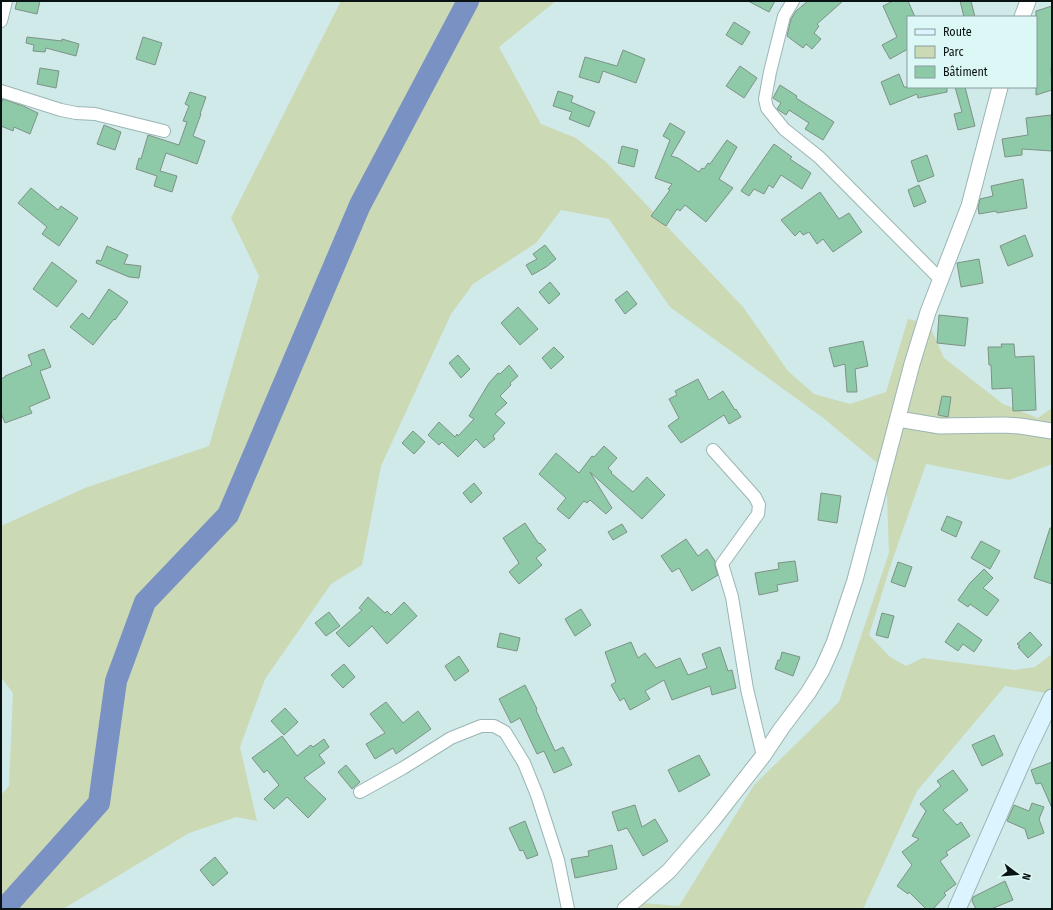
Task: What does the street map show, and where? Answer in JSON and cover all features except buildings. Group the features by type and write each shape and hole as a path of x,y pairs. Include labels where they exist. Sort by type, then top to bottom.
{"main road":[{"path":"956,909 1027,750 1052,698"}],"street":[{"path":"1,21 6,1"},
{"path":"793,1 784,16 778,36 765,99 767,108 784,129 819,157 940,279"},
{"path":"1022,16 1028,1"},
{"path":"625,909 669,870 712,820 763,756 808,693 822,670 834,643 855,580 912,364 928,312 969,206 1000,88"},
{"path":"1,91 61,110 76,113 95,114 164,131"},
{"path":"898,419 940,426 1012,426 1052,431"},
{"path":"713,450 755,497 759,505 758,514 722,564 732,596 747,689 763,756"},
{"path":"360,792 403,768 451,738 481,726 494,726 505,732 524,763 537,795 558,860 568,909"}],"green space":[{"path":"341,1 556,1 499,47 541,124 576,138 606,162 743,307 788,371 814,394 850,404 886,392 908,319 929,324 944,358 1003,404 1038,418 1052,408 1052,464 1009,480 926,464 891,564 869,635 890,657 906,666 923,658 1015,670 1035,667 1052,654 1052,694 1005,686 917,791 863,909 641,909 642,903 679,906 754,785 839,702 889,553 886,470 822,417 670,307 609,219 561,210 536,243 473,284 451,314 381,466 362,565 331,584 265,679 240,747 257,821 236,817 189,833 63,909 1,909 1,795 9,786 13,693 1,677 1,526 85,488 209,446 259,276 231,218"}],"waterway":[{"path":"4,909 99,803 116,681 145,602 228,515 360,205 468,1"}]}
